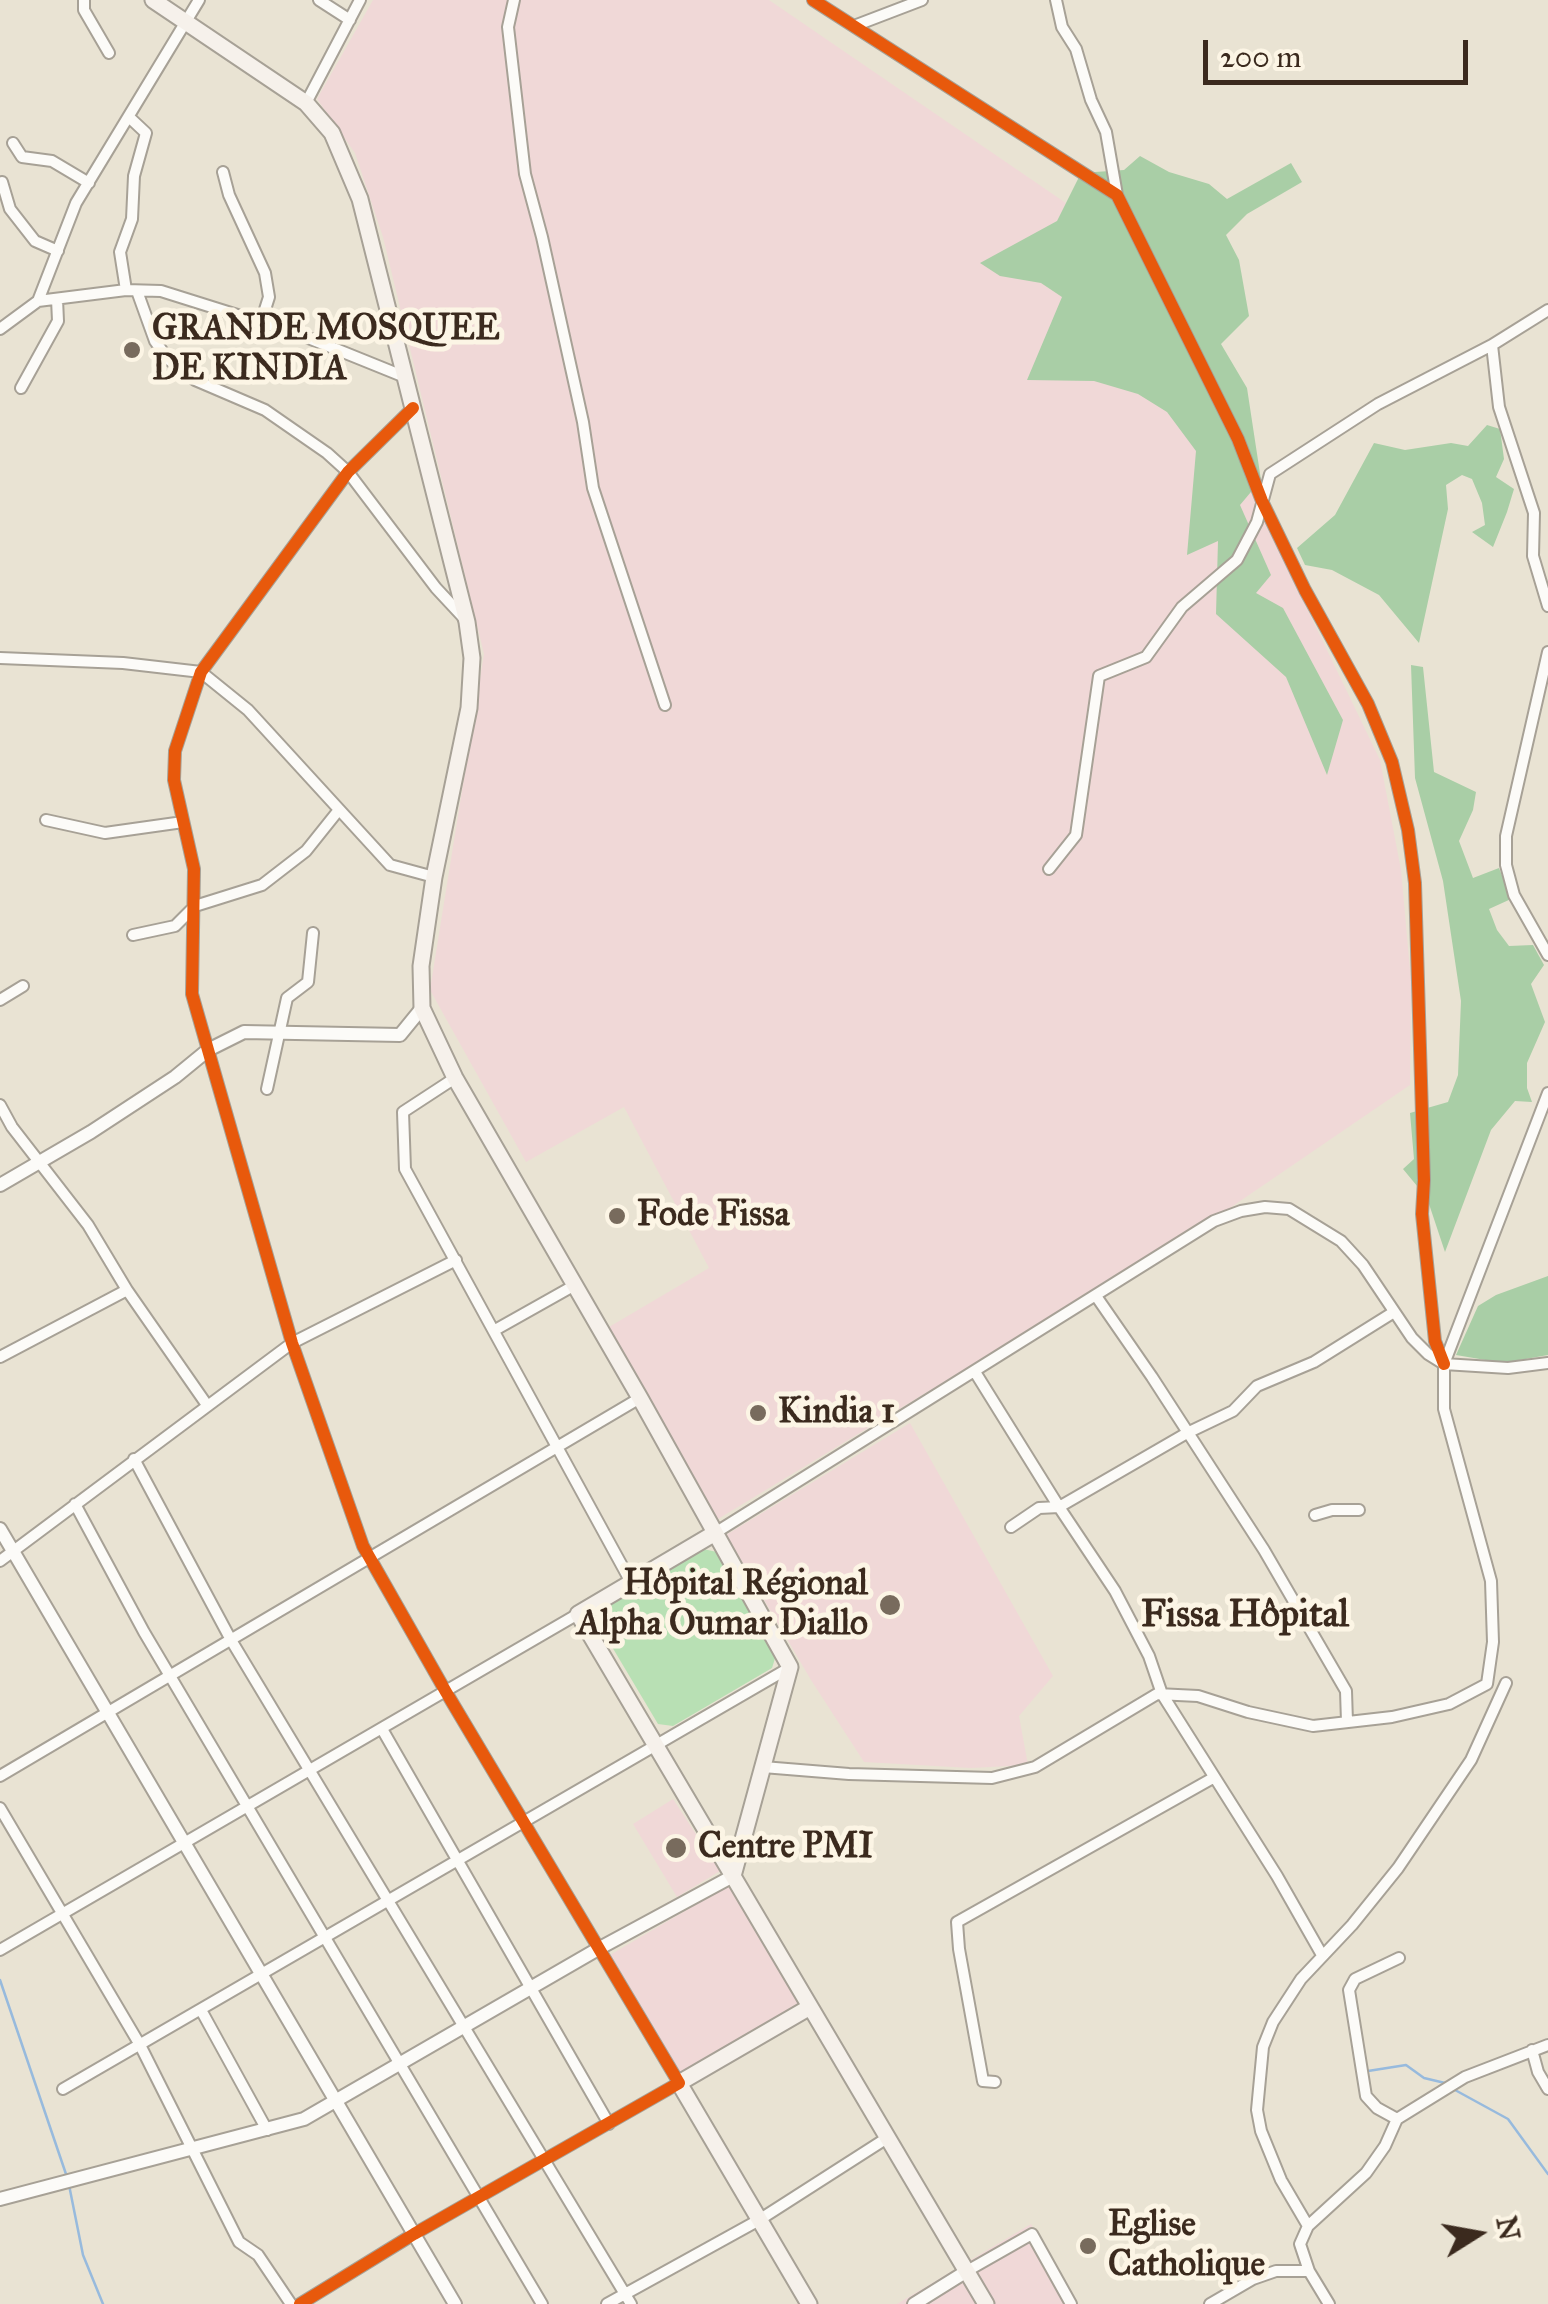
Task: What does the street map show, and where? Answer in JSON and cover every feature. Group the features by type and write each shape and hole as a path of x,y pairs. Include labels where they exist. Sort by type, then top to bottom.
{"main road":[{"path":"153,0 306,102 332,133 360,198 467,622 472,658 469,708 434,877 421,966 422,1008 455,1078 790,1667 734,1876"},
{"path":"715,1532 578,1614 986,2304"},
{"path":"808,2304 679,2082 810,2006"}],"street":[{"path":"84,0 84,10 109,53"},
{"path":"38,301 76,202 198,0"},
{"path":"319,0 350,20"},
{"path":"306,102 360,0"},
{"path":"514,0 508,27 525,174 583,422 593,488 665,706"},
{"path":"813,0 1117,194"},
{"path":"854,26 922,0"},
{"path":"1056,0 1062,27 1076,50 1106,132 1117,194 1238,440 1305,590 1368,704 1392,762 1408,830 1416,902 1422,1214 1435,1341 1444,1364"},
{"path":"130,118 146,133 134,176 132,219 120,252 131,291 155,340 168,359 195,380 265,410 348,472 436,588 467,622"},
{"path":"13,142 22,156 52,161 89,183"},
{"path":"224,172 229,195 265,273 269,297 261,322"},
{"path":"2,182 10,209 35,241 58,251"},
{"path":"0,329 38,301 161,291 301,335 405,377"},
{"path":"22,388 58,321 57,299"},
{"path":"1048,869 1076,835 1099,676 1146,656 1182,606 1237,560 1256,522 1270,474 1378,404 1492,345 1548,310"},
{"path":"1492,345 1499,407 1534,513 1533,556 1548,606"},
{"path":"300,2304 679,2082 369,1558 292,1343 192,994 194,870 174,780 175,751 201,672 348,472 413,408"},
{"path":"1548,652 1506,836 1506,866 1514,895 1548,956"},
{"path":"0,658 122,663 201,672 248,710 390,865 434,877"},
{"path":"133,935 175,926 196,906 262,885 306,851 338,811"},
{"path":"46,820 105,833 183,822"},
{"path":"1536,935 1548,929"},
{"path":"267,1089 287,998 308,982 313,933"},
{"path":"0,1000 24,986"},
{"path":"0,1186 175,1077 208,1050 244,1032 400,1035 422,1008"},
{"path":"455,1078 403,1112 405,1169 632,1584"},
{"path":"762,1766 849,1774 992,1778 1035,1767 1157,1694 1198,1696 1313,1726 1392,1717 1449,1704 1487,1684 1494,1642 1491,1580 1444,1410 1444,1364 1548,1094"},
{"path":"0,1105 12,1127 88,1225 127,1290 207,1406"},
{"path":"715,1532 1214,1221 1241,1211 1289,1209 1341,1242 1363,1264 1412,1338 1444,1364 1508,1368 1548,1363"},
{"path":"0,1561 292,1343 456,1260"},
{"path":"495,1330 575,1286"},
{"path":"0,1356 127,1290"},
{"path":"1096,1296 1264,1550 1346,1690 1346,1722"},
{"path":"1011,1527 1039,1508 1059,1507 1233,1411 1257,1386 1314,1362 1394,1312"},
{"path":"975,1372 1115,1590 1149,1656 1162,1694 1277,1876 1322,1956"},
{"path":"0,1776 640,1398"},
{"path":"134,1459 232,1640 628,2299"},
{"path":"75,1504 144,1632 542,2304"},
{"path":"1315,1515 1332,1510 1358,1510"},
{"path":"0,1529 454,2304"},
{"path":"0,1950 578,1614"},
{"path":"63,2090 790,1667"},
{"path":"1308,2226 1281,2180 1257,2110 1263,2047 1272,2022 1301,1979 1398,1868 1471,1760 1506,1683"},
{"path":"382,1729 609,2124"},
{"path":"995,2082 983,2081 957,1922 1212,1778"},
{"path":"0,1808 140,2045 239,2242 258,2256 291,2304"},
{"path":"0,2199 304,2118 598,1949 734,1876"},
{"path":"1397,2118 1377,2108 1366,2096 1349,1990 1355,1978 1399,1958"},
{"path":"200,2010 267,2130"},
{"path":"1330,2304 1310,2271 1300,2244 1308,2226 1366,2173 1397,2118 1465,2077 1548,2046"},
{"path":"1532,2050 1548,2089"},
{"path":"608,2304 628,2299 887,2138"},
{"path":"914,2304 1032,2234 1071,2304"},
{"path":"1210,2304 1276,2271 1310,2271"}],"shaded area":[{"path":"373,0 769,0 1098,225 1230,449 1380,760 1401,870 1411,981 1410,1085 1227,1210 718,1519 609,1327 709,1268 624,1107 526,1162 430,990 484,654 383,237 355,153 317,99"},
{"name":"Hôpital Régional Alpha Oumar Diallo","path":"910,1423 1053,1676 1019,1716 1028,1765 971,1768 864,1762 726,1535"},
{"name":"Centre PMI","path":"673,1799 720,1871 677,1897 633,1824"},
{"path":"731,1884 801,2006 681,2076 610,1955"},
{"path":"1031,2224 1077,2304 897,2304"}],"green space":[{"path":"1140,156 1169,172 1209,184 1227,199 1291,163 1302,182 1247,214 1226,235 1239,260 1249,316 1221,344 1247,388 1261,480 1240,505 1271,575 1256,593 1283,608 1343,720 1327,775 1286,677 1216,614 1218,541 1187,555 1196,451 1167,412 1138,394 1094,381 1027,380 1062,297 1041,283 1000,276 980,263 1057,221 1081,173 1124,170"},
{"path":"1487,425 1500,429 1504,459 1496,477 1514,489 1507,512 1493,547 1472,532 1485,525 1482,503 1472,479 1462,475 1446,485 1448,509 1419,643 1379,595 1332,570 1305,565 1297,548 1335,515 1374,443 1405,450 1451,443 1468,446"},
{"path":"1411,665 1423,667 1434,772 1476,792 1473,810 1459,841 1473,878 1499,868 1511,899 1489,909 1497,930 1509,946 1533,945 1544,965 1531,984 1545,1022 1527,1063 1527,1088 1532,1102 1515,1101 1491,1130 1445,1252 1427,1198 1403,1169 1414,1159 1410,1113 1448,1102 1458,1075 1461,1001 1443,881 1415,778"},
{"path":"1548,1276 1548,1355 1503,1363 1456,1355 1478,1306 1496,1295"},
{"path":"703,1549 717,1552 776,1655 772,1668 673,1726 658,1724 599,1625 604,1609"}],"waterway":[{"path":"0,1980 67,2177"},
{"path":"1368,2071 1406,2065 1424,2078 1445,2083"},
{"path":"1455,2090 1508,2119 1548,2174"},
{"path":"69,2185 83,2255 103,2304"}],"cycle path":[{"path":"813,0 1117,195 1238,439 1262,501 1305,590 1368,704 1392,762 1408,830 1415,883 1422,1214 1435,1341 1444,1364"},
{"path":"300,2304 414,2234 679,2083 363,1546 292,1343 192,994 194,869 174,780 175,751 201,672 348,472 413,408"}],"place":[{"name":"GRANDE MOSQUEE DE KINDIA","path":"132,350"},
{"name":"Fode Fissa","path":"617,1216"},
{"name":"Kindia 1","path":"758,1413"},
{"name":"Hôpital Régional Alpha Oumar Diallo","path":"890,1605"},
{"name":"Centre PMI","path":"676,1848"},
{"name":"Eglise Catholique","path":"1088,2246"}],"district":[{"name":"Fissa Hôpital","path":"1245,1617"}]}
